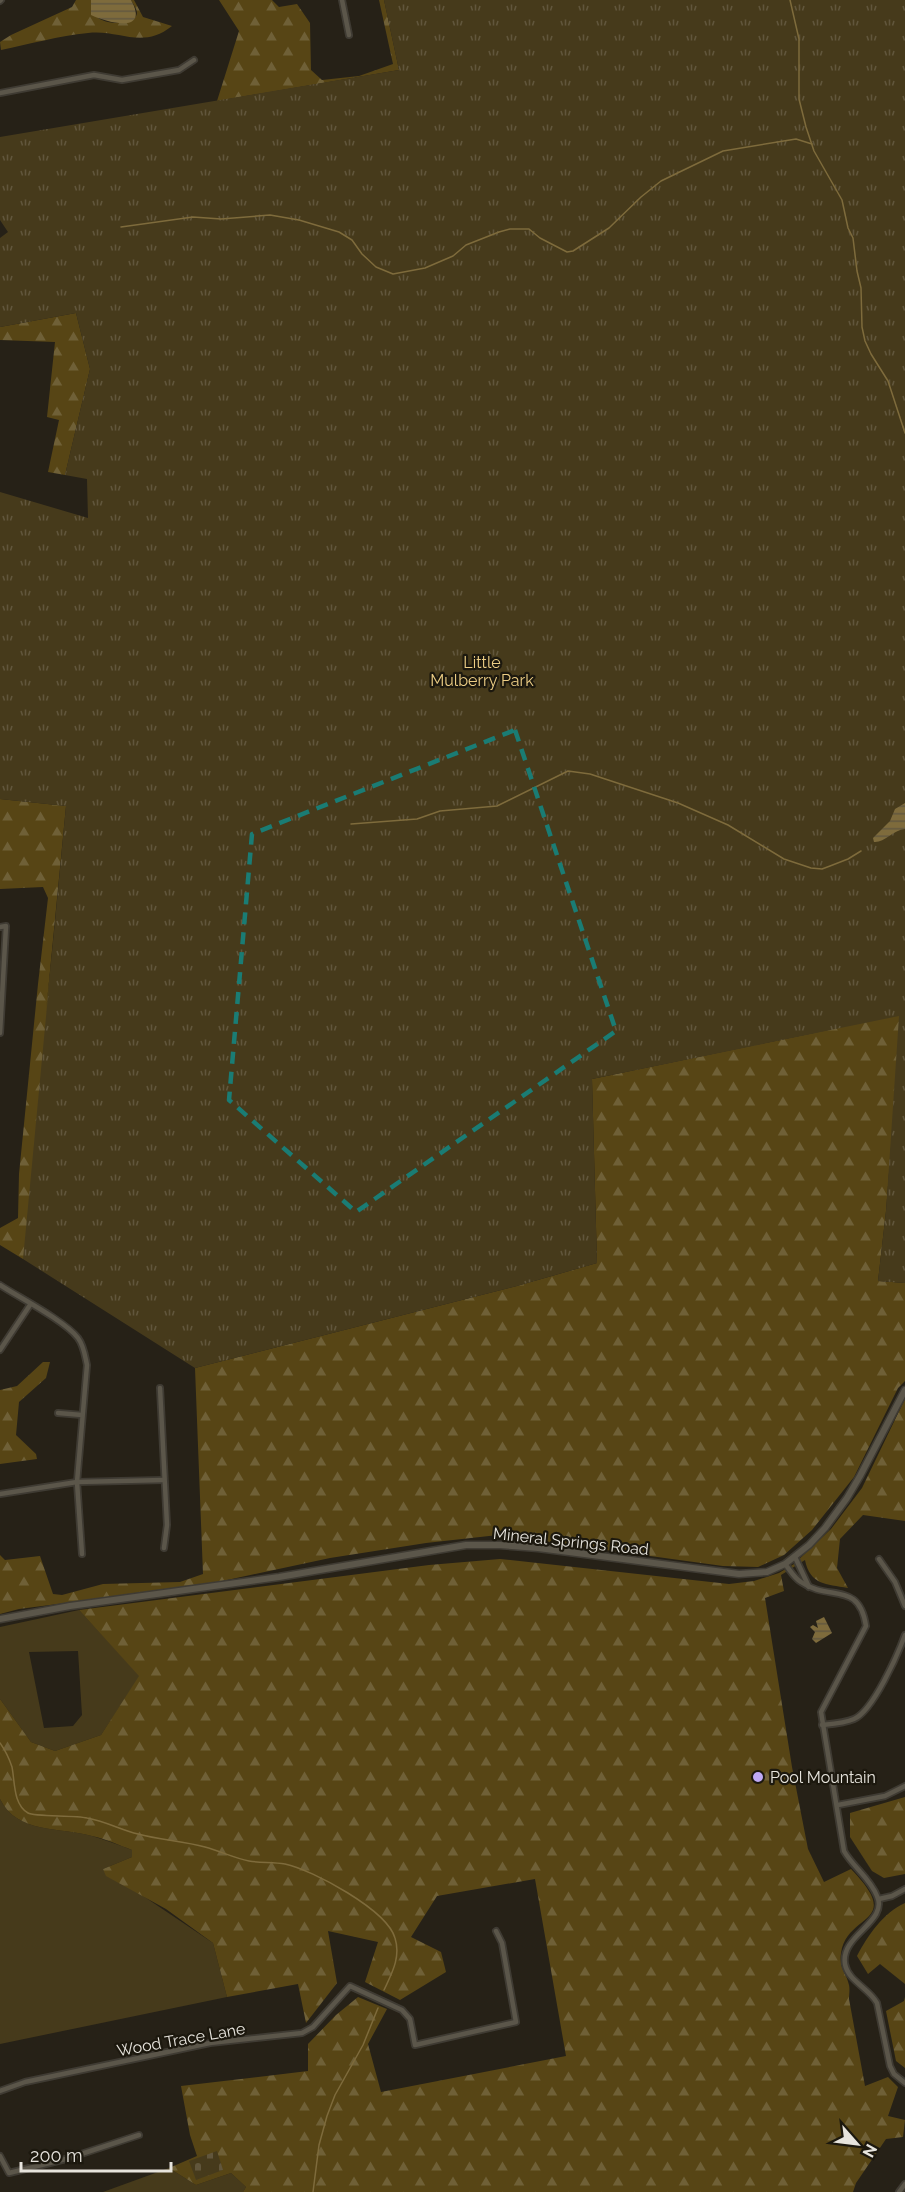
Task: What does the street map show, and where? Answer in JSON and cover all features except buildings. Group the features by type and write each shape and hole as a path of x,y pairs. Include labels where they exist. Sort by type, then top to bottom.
{"street":[{"path":"342,0 349,35"},
{"path":"0,93 94,75 122,80 180,70 194,60"},
{"path":"0,1034 3,926"},
{"path":"0,1285 69,1328 79,1340 84,1351 87,1365 77,1482 82,1554"},
{"path":"0,1350 30,1305"},
{"path":"160,1388 166,1525 164,1548"},
{"name":"Mineral Springs Road","path":"0,1619 466,1545 538,1548 739,1574 767,1572 795,1557 825,1528 847,1498 905,1390"},
{"path":"57,1413 82,1415"},
{"path":"0,1494 77,1482 164,1480"},
{"path":"795,1557 809,1587"},
{"path":"879,1559 895,1582 905,1606"},
{"path":"785,1564 798,1581 809,1587 848,1596 858,1602 864,1611 866,1626 820,1712 844,1851 850,1862 872,1885 879,1899 875,1916 846,1950 845,1964 850,1976 872,1994 877,2003 890,2066 894,2074 905,2083"},
{"path":"822,1725 853,1720 863,1713 870,1705 896,1658 905,1635"},
{"path":"837,1806 885,1796 905,1786"},
{"path":"879,1899 892,1896 905,1889"},
{"name":"Wood Trace Lane","path":"0,2091 26,2082 210,2043 302,2033 314,2027 350,1986 402,2010 410,2019 415,2045 516,2022 502,1943 496,1931"},
{"path":"0,2156 9,2173 66,2160 139,2134"},
{"path":"899,2192 905,2184"}],"highlighted area":[{"path":"515,730 616,1031 356,1212 229,1100 252,834"}],"green space":[{"path":"76,0 91,0 91,12 104,21 115,23 126,22 135,17 137,11 131,0 134,0 143,17 172,26 151,37 88,33 1,50 0,42 72,7"},
{"path":"219,0 272,0 279,7 297,4 310,23 311,70 322,80 359,76 393,64 379,0 384,0 399,70 217,101 239,31"},
{"name":"Little Mulberry Park","path":"384,0 905,0 905,1283 878,1281 886,1211 899,1016 592,1079 597,1263 517,1286 195,1368 23,1259 66,806 0,799 0,492 88,518 87,479 65,475 90,369 76,313 0,327 0,238 8,232 0,220 0,137 399,70"},
{"name":"Little Mulberry Park","path":"905,0 905,803 900,829 905,1281 887,1211 901,1016 886,1211 878,1281 905,1283 905,1381 898,1388 854,1477 812,1530 784,1555 758,1567 723,1566 498,1535 426,1543 330,1558 204,1585 19,1609 0,1614 0,1555 5,1560 40,1556 53,1594 62,1595 103,1584 180,1582 203,1574 195,1368 517,1286 597,1263 592,1079 843,1027 590,1078 23,1259 0,1245 0,1228 18,1218 19,1174 48,898 43,887 0,889 0,799 66,806 46,1012 68,806 89,520"},
{"path":"76,313 90,369 65,475 48,472 59,420 47,417 55,342 0,340 0,327"},
{"path":"43,1362 50,1362 46,1378 19,1402 16,1435 36,1454 37,1459 0,1464 0,1390 17,1386"},
{"path":"905,1399 905,1521 863,1515 840,1539 837,1568 848,1588 826,1584 815,1579 807,1568 805,1560 781,1575 784,1591 765,1598 792,1767 808,1849 824,1882 851,1869 866,1887 873,1900 873,1909 868,1917 845,1940 841,1963 849,1985 849,1999 865,2086 888,2077 898,2087 888,2116 905,2120 903,2137 886,2139 856,2183 853,2192 243,2192 246,2187 231,2173 196,2185 169,2168 197,2156 190,2135 181,2086 308,2071 308,2044 336,2015 358,1997 387,2009 368,2044 381,2092 566,2056 535,1879 437,1896 411,1937 441,1952 446,1972 400,2000 365,1982 378,1942 328,1931 337,1983 306,2023 298,1984 227,1997 213,1943 166,1909 106,1876 103,1869 132,1857 132,1850 97,1837 28,1824 8,1810 0,1799 0,1699 31,1742 55,1751 101,1735 139,1676 79,1610 429,1565 500,1559 729,1584 754,1581 779,1573 794,1564 831,1529 862,1488"},
{"path":"79,1610 140,1676 101,1735 55,1751 31,1742 0,1699 0,1627","holes":["78,1651 82,1715 73,1726 44,1728 29,1652"]},
{"path":"905,1797 905,1874 884,1878 872,1871 850,1837 850,1813"},
{"path":"0,1799 8,1810 28,1824 92,1836 132,1850 132,1857 103,1869 213,1943 227,1997 0,2044"},
{"path":"905,1903 905,1984 880,1964 868,1974 857,1956 877,1925"},
{"path":"905,1997 905,2068 896,2061 886,2011 904,2001"},
{"path":"217,2151 223,2170 196,2180 189,2161"},
{"path":"169,2168 196,2185 231,2173 246,2187 243,2192 103,2192"}],"shaded area":[{"path":"91,0 131,0 135,18 131,22 116,23 98,18 91,15"},
{"path":"905,803 905,829 874,842 873,838 890,821 895,809"},
{"path":"824,1617 832,1633 816,1643 812,1639 815,1632 810,1627 813,1625 818,1628 816,1621"}],"waterway":[{"path":"790,0 799,39 799,99 806,127 814,151 842,200 848,228 853,238 861,288 862,327 865,341 888,381 905,433"},
{"path":"121,227 193,217 221,219 270,215 299,220 339,232 352,240 362,254 376,267 393,274 425,268 453,256 466,245 510,229 529,229 540,238 567,252 573,251 609,228 661,181 723,151 796,139 812,144"},
{"path":"351,824 417,819 440,811 497,806 568,771 590,774 678,803 728,825 784,859 811,868 822,869 848,859 861,851"},
{"path":"0,1743 12,1767 17,1798 28,1813 87,1818 138,1834 197,1845 249,1861 285,1864 313,1874 348,1893 378,1915 395,1938 396,1958 384,1990"},
{"path":"313,2192 319,2145 327,2116 335,2095 363,2045 378,2008"}],"place":[{"name":"Pool Mountain","path":"758,1777"}]}
